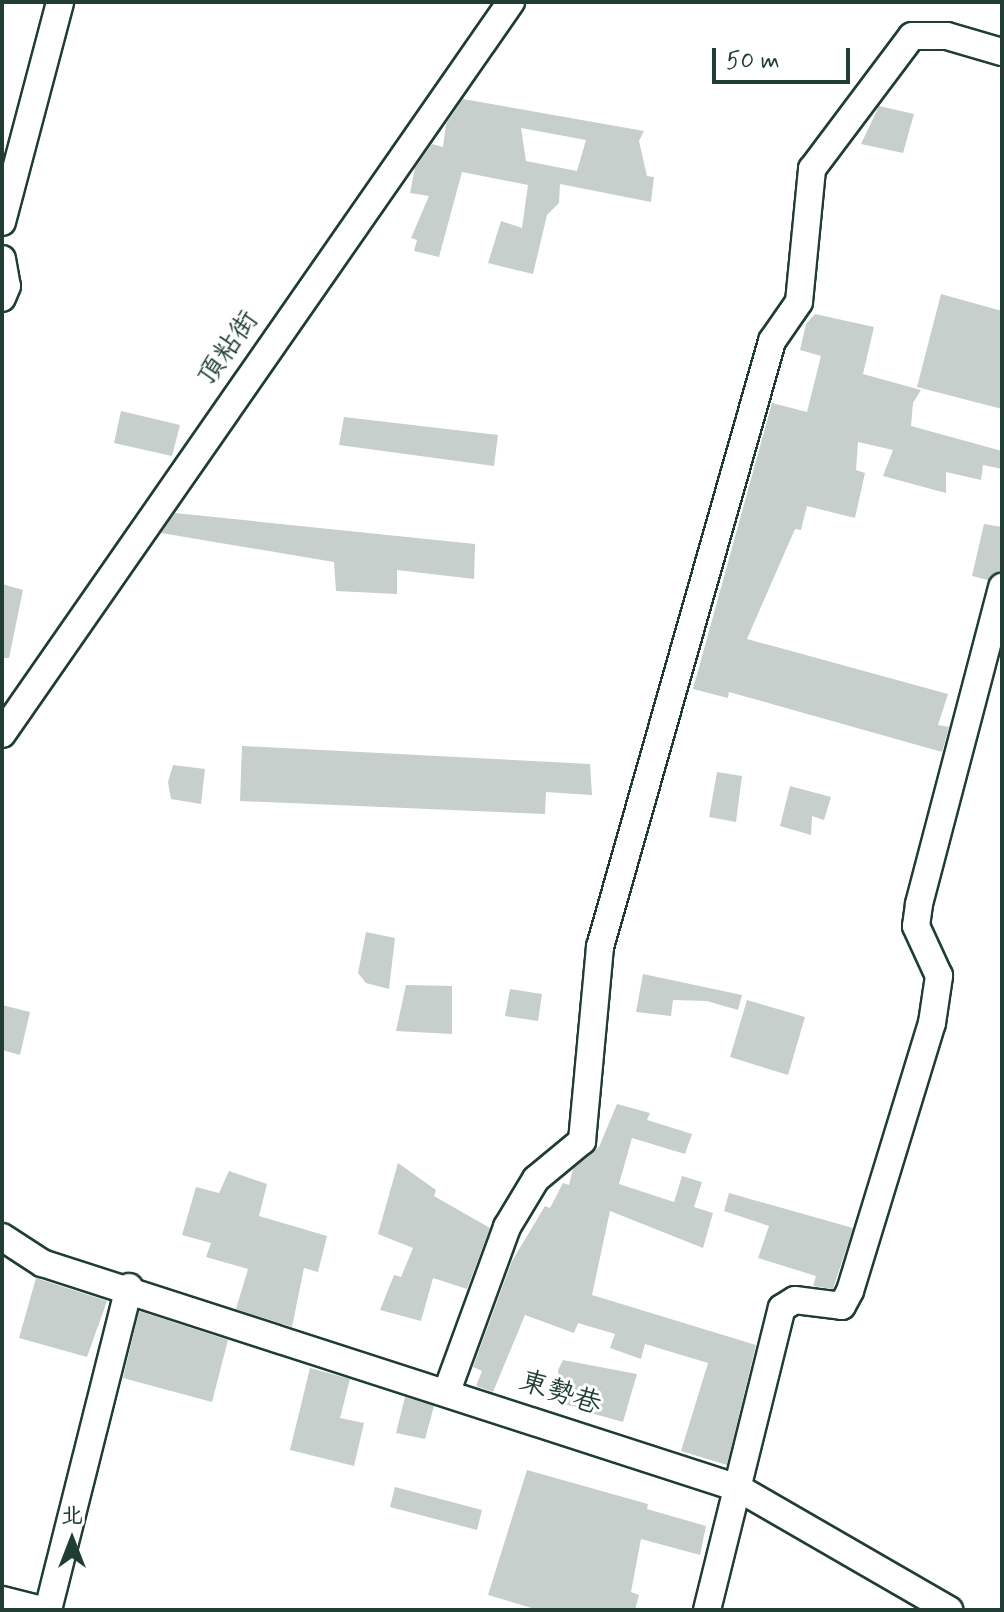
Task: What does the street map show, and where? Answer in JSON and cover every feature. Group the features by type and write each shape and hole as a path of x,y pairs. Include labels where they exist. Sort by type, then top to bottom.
{"street":[{"path":"2,222 60,2"},
{"name":"頂粘街","path":"2,734 511,2"},
{"path":"447,1391 507,1227 536,1179 582,1141 600,947 772,341 799,302 812,169 912,36 947,36 1002,52"},
{"path":"2,259 7,286 2,298"},
{"path":"707,1610 782,1308 795,1300 842,1306 850,1291 932,1023 939,976 916,926 919,904 1002,587"},
{"path":"2,1237 42,1263 129,1287 45,1610 2,1600"},
{"name":"東勢巷","path":"129,1287 738,1488 949,1610"}],"building":[{"path":"463,99 644,131 639,141 647,176 654,177 651,202 560,184 559,203 547,215 533,274 488,263 501,221 522,228 528,185 462,172 439,257 414,251 417,240 411,238 429,196 410,193 415,168 432,144 443,147 446,124","holes":["521,128 586,140 577,171 526,161"]},
{"path":"879,106 914,114 903,153 861,144"},
{"path":"941,294 1002,311 1002,409 917,387"},
{"path":"815,314 874,327 863,374 921,390 913,403 911,426 1002,451 1002,469 983,465 981,480 946,472 946,493 883,476 893,450 858,442 856,470 865,473 855,518 807,506 801,530 795,529 747,639 948,694 938,725 949,727 942,752 729,692 728,698 693,689 772,403 807,412 821,356 800,350 806,324"},
{"path":"121,411 180,425 172,456 114,443"},
{"path":"344,417 498,435 494,466 339,445"},
{"path":"175,513 475,544 474,579 397,570 397,594 336,591 334,562 161,533"},
{"path":"984,524 1002,527 1000,571 988,580 972,576"},
{"path":"2,584 23,590 9,658 2,658"},
{"path":"242,746 590,764 592,795 546,792 545,814 240,801"},
{"path":"173,765 205,769 201,804 171,799 168,782"},
{"path":"717,772 742,776 736,822 709,817"},
{"path":"790,786 831,797 824,820 812,816 811,835 780,826"},
{"path":"366,932 395,938 389,989 366,983 358,973"},
{"path":"643,974 742,995 738,1010 707,1001 673,1000 671,1016 636,1012"},
{"path":"406,985 452,986 452,1034 396,1031"},
{"path":"510,989 542,994 538,1021 505,1016"},
{"path":"747,1000 805,1017 788,1075 730,1057"},
{"path":"2,1005 30,1012 20,1055 2,1050"},
{"path":"617,1104 650,1113 647,1120 692,1134 685,1154 632,1138 619,1184 674,1202 682,1176 702,1182 694,1207 713,1213 703,1248 610,1211 592,1295 756,1345 727,1465 681,1451 708,1363 645,1344 641,1359 610,1348 615,1334 578,1323 574,1333 525,1315 493,1392 476,1386 482,1371 473,1367 512,1261 545,1206 550,1208 563,1183 569,1185 573,1169 599,1147"},
{"path":"398,1163 436,1190 434,1196 490,1228 467,1289 433,1278 421,1321 380,1310 394,1275 401,1277 413,1248 378,1234"},
{"path":"229,1171 267,1184 259,1216 327,1236 318,1272 304,1268 292,1327 236,1309 248,1269 206,1257 211,1243 182,1235 196,1187 219,1193"},
{"path":"729,1193 853,1228 833,1289 813,1286 816,1276 758,1258 769,1226 724,1211"},
{"path":"36,1278 107,1301 87,1357 19,1338"},
{"path":"139,1311 228,1340 212,1402 123,1378"},
{"path":"563,1360 637,1374 623,1422 591,1413 592,1409 559,1404 558,1370"},
{"path":"310,1368 350,1379 340,1418 364,1423 354,1466 290,1450"},
{"path":"405,1397 434,1406 425,1439 396,1433"},
{"path":"527,1470 648,1504 647,1509 706,1526 700,1555 641,1539 631,1592 639,1595 635,1610 538,1610 488,1595"},
{"path":"395,1487 482,1510 477,1530 390,1507"}]}
